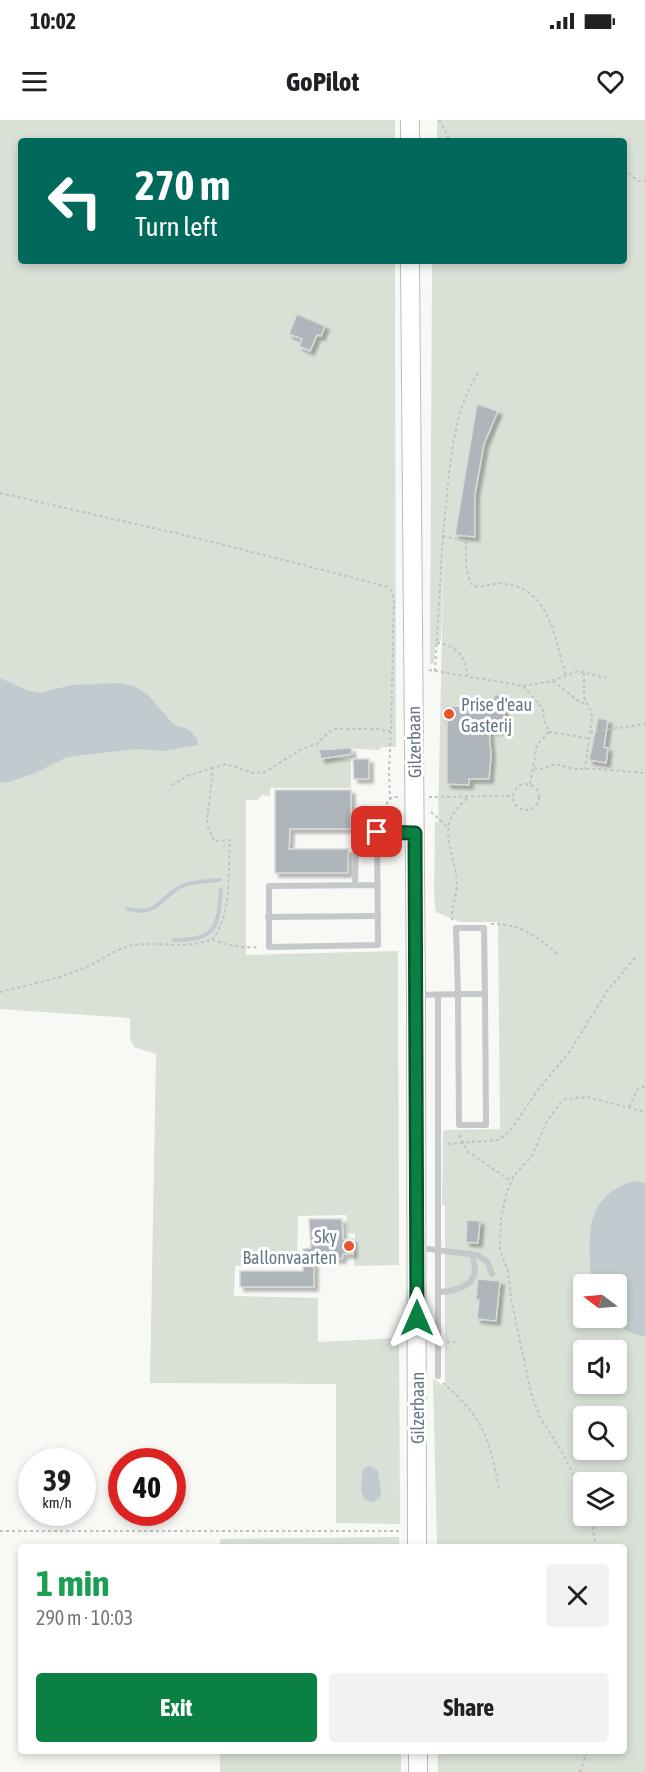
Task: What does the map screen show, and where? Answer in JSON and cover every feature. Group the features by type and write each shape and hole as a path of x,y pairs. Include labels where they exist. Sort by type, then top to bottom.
{"street":[{"path":"410,120 410,138"},
{"name":"Gilzerbaan","path":"410,264 414,668 421,803 415,833 417,1544"},
{"path":"418,1754 418,1772"}],"lane":[{"path":"377,832 378,885 378,945 268,947 269,886 378,885"},
{"path":"355,885 356,833 415,833"},
{"path":"268,917 378,916"},
{"path":"484,927 486,1125 459,1125 456,928 484,927"},
{"path":"416,995 485,994"},
{"path":"438,995 438,1376"},
{"path":"416,1247 471,1254 485,1259 492,1274"},
{"path":"439,1292 456,1291 469,1283 475,1267 471,1254"}],"path":[{"path":"439,120 448,138"},
{"path":"627,172 635,179 645,181"},
{"path":"435,671 443,536 454,446 462,404 478,372"},
{"path":"0,493 201,539 385,586 391,590 394,598 388,770 390,800"},
{"path":"443,536 466,541 468,577 473,586 506,584 526,590 539,601 550,618 566,676"},
{"path":"437,644 451,646 462,655 467,676"},
{"path":"414,668 523,686 552,681 578,671 606,678"},
{"path":"584,673 583,692 592,715 585,769"},
{"path":"552,681 587,705"},
{"path":"523,686 543,709 549,732"},
{"path":"590,732 645,724"},
{"path":"172,785 187,776 226,764 259,774 302,749 317,744 335,729 378,729 391,732"},
{"path":"549,732 589,738"},
{"path":"530,784 537,745 549,732"},
{"path":"534,768 542,769 555,764 585,769 645,773"},
{"path":"0,992 71,973 133,945 189,945 212,939 219,932 225,909 230,840 214,841 208,827 210,781 213,768"},
{"path":"530,784 535,786 540,799 536,807 522,810 515,805 513,792 519,785 530,784"},
{"path":"377,832 378,814 392,797 421,803 469,797 513,796"},
{"path":"456,928 451,918 457,885 448,828 454,810 469,797"},
{"path":"421,803 448,828"},
{"path":"484,927 490,924 504,924 521,928 558,954"},
{"path":"212,939 219,943 247,948 268,947"},
{"path":"439,1145 498,1140 512,1128 526,1106 570,1051 608,990 635,958"},
{"path":"629,1107 638,1089 645,1086"},
{"path":"573,1474 540,1417 527,1374 509,1288 508,1271 500,1250 503,1207 511,1181 532,1156 551,1114 566,1099 587,1097 645,1112"},
{"path":"459,1125 461,1142 467,1151 511,1181"},
{"path":"438,1376 481,1423 489,1443 499,1489"},
{"path":"592,1526 596,1544"},
{"path":"0,1531 407,1531"},
{"path":"580,1772 587,1754"}],"shaded area":[{"path":"0,120 395,120 395,138 18,138 18,264 395,264 396,747 381,747 380,750 335,748 335,758 351,760 351,788 270,788 270,796 262,795 257,800 246,800 246,955 398,951 399,1265 354,1266 355,1234 348,1233 346,1215 298,1216 297,1265 235,1266 234,1296 318,1298 318,1342 399,1338 400,1524 336,1523 336,1384 150,1383 156,1054 134,1047 130,1039 130,1018 0,1009"},
{"path":"437,120 645,120 645,1772 438,1772 438,1754 627,1754 627,1544 437,1544 433,1378 445,1387 443,1132 445,1130 500,1129 498,922 460,922 436,912 434,897 435,821 438,823 444,537 441,640 435,648 434,663 430,664 432,264 627,264 627,138 437,138"},
{"path":"0,678 39,693 72,685 120,683 134,686 147,694 173,724 189,730 198,740 198,745 165,751 136,749 67,757 35,773 6,783 0,782"},
{"path":"635,1181 645,1183 645,1337 622,1328 627,1328 627,1274 591,1274 592,1222 605,1198 617,1188"},
{"path":"370,1466 378,1471 381,1489 380,1498 373,1502 365,1500 361,1489 364,1468"},
{"path":"399,1537 399,1544 220,1544 220,1539"},
{"path":"220,1754 401,1754 401,1772 220,1772"}],"building":[{"path":"297,314 325,326 321,336 317,335 310,351 299,346 302,339 289,334"},
{"path":"477,404 498,411 484,444 475,494 475,537 455,535"},
{"path":"494,695 504,695 504,731 489,730 491,756 489,779 469,779 469,785 447,784 447,721 444,721 444,707 484,705 484,698 494,698"},
{"path":"598,718 608,720 604,747 608,748 606,763 589,760"},
{"path":"351,748 352,754 321,759 319,750"},
{"path":"353,759 369,759 369,779 354,779"},
{"path":"275,790 351,790 351,829 290,829 289,849 348,849 348,873 275,873"},
{"path":"309,1219 342,1219 343,1239 353,1239 353,1254 343,1254 342,1259 314,1259 314,1287 240,1287 240,1271 303,1271 303,1249 311,1248"},
{"path":"467,1220 480,1221 478,1243 466,1242"},
{"path":"478,1279 500,1281 496,1321 477,1319"}],"waterway":[{"path":"128,909 146,910 158,905 182,886 220,880"},
{"path":"174,940 199,938 212,929 216,923 221,890"}],"place":[{"name":"Prise d'eau Gasterij","path":"449,714"},
{"name":"Sky Ballonvaarten","path":"349,1246"}],"route":[{"path":"377,832 415,833 417,1318"}]}
